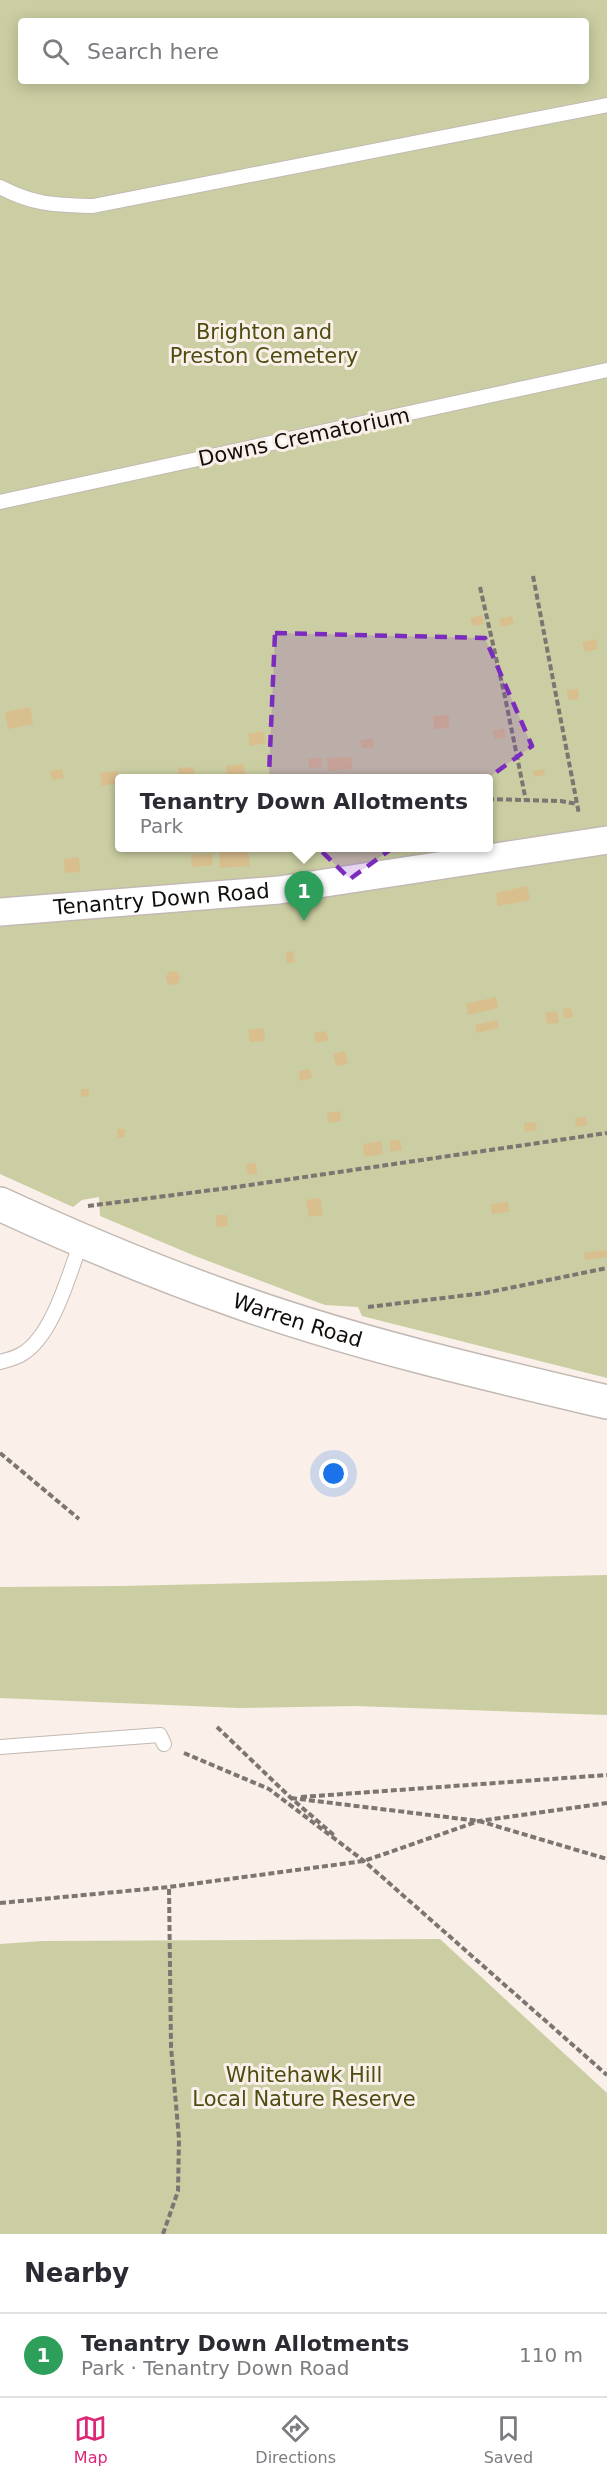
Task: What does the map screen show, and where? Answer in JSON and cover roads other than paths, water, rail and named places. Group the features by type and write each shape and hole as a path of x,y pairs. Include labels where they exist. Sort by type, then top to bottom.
{"street":[{"name":"Tenantry Down Road","path":"0,912 279,890 607,840"},
{"name":"Warren Road","path":"0,1204 83,1228 232,1300 372,1342 607,1402"}],"lane":[{"path":"0,187 21,198 48,205 93,206 607,105"},
{"name":"Downs Crematorium","path":"0,502 607,370"},
{"path":"0,1362 22,1355 48,1325 83,1228"},
{"path":"0,1747 160,1735 164,1744"}],"place":[{"name":"Tenantry Down Allotments","path":"304,921"}],"park label":[{"name":"Brighton and Preston Cemetery","path":"264,344"},
{"name":"Whitehawk Hill Local Nature Reserve","path":"304,2087"}]}
